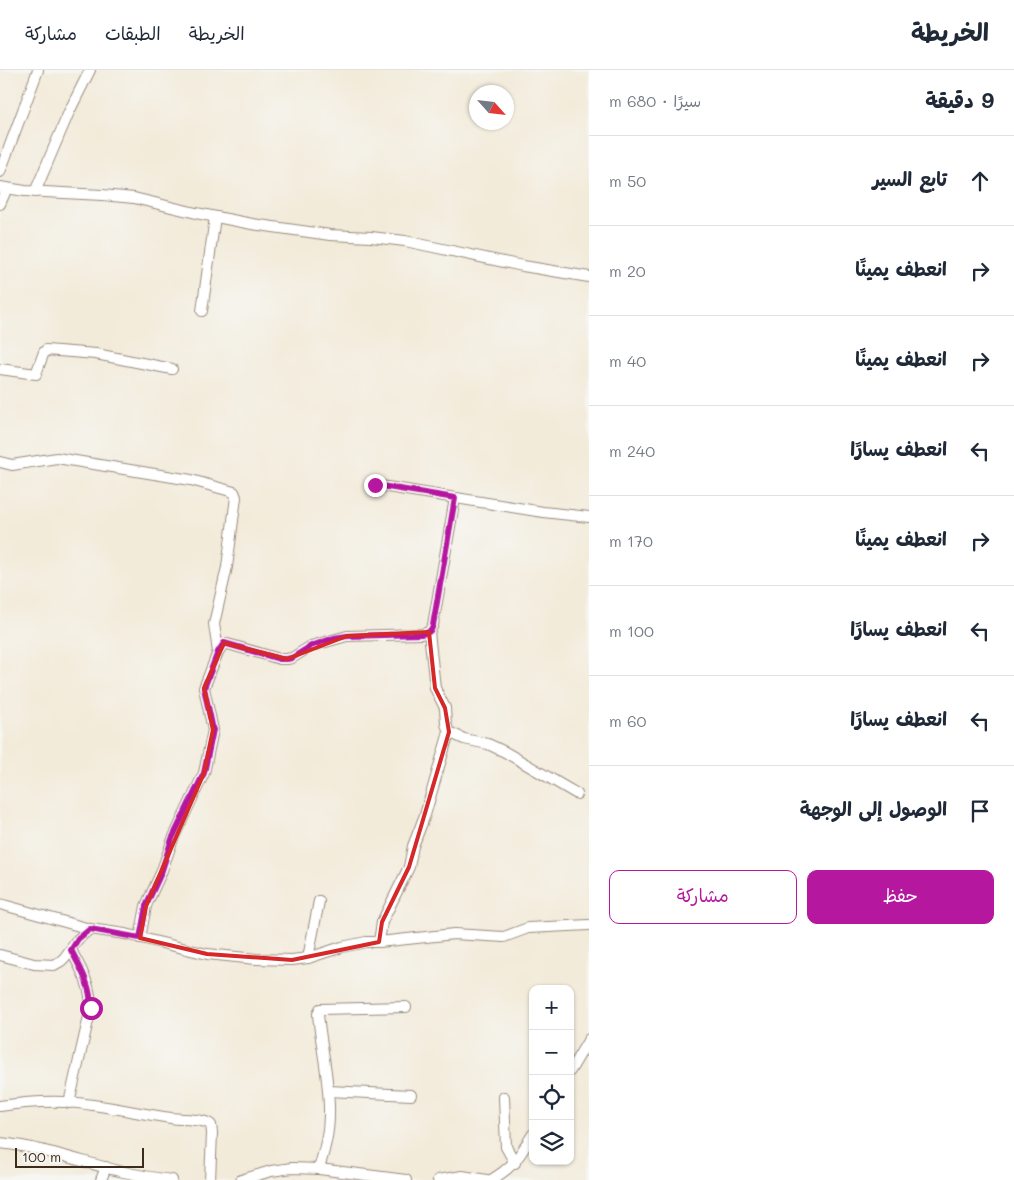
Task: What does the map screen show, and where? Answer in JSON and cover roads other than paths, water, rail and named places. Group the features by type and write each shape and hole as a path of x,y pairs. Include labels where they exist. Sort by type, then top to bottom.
{"street":[{"path":"35,192 69,112 90,70"},
{"path":"0,172 36,71"},
{"path":"0,204 4,188 35,192 118,196 252,224 330,235 405,240 523,266 589,278"},
{"path":"202,311 215,217"},
{"path":"0,370 36,374 46,350 96,354 172,369"},
{"path":"0,462 12,465 57,458 191,480 234,492 236,498 226,567 214,624 218,652"},
{"path":"375,485 543,512 589,517"},
{"path":"379,942 382,922 409,867 412,846 425,815 449,732 446,724 446,708 435,688 429,632 433,625 455,498"},
{"path":"140,938 146,906 161,873 172,839 204,773 213,730 204,688 218,652 224,643 280,659 287,659 292,658 311,646 334,638 429,632"},
{"path":"449,732 464,739 488,744 505,752 578,794"},
{"path":"308,958 319,901"},
{"path":"0,904 90,929 140,938 207,954 256,959 292,960 308,958 359,943 454,934 504,937 528,928 589,924"},
{"path":"0,955 34,964 54,964 61,961 78,939 90,929"},
{"path":"70,1102 91,1008 91,996 88,985 71,950"},
{"path":"319,1168 327,1138 329,1116 328,1091 318,1020 320,1009 406,1007"},
{"path":"574,1064 589,1039"},
{"path":"328,1091 412,1096"},
{"path":"504,1096 506,1147 515,1162"},
{"path":"0,1106 23,1103 70,1102 209,1123 212,1133 210,1180"},
{"path":"438,1180 462,1176 489,1180 504,1172 515,1162 529,1140"},
{"path":"0,1143 48,1152 151,1179 172,1180"},
{"path":"101,1180 106,1167"},
{"path":"241,1180 271,1171 292,1168 319,1168 406,1180"}]}
